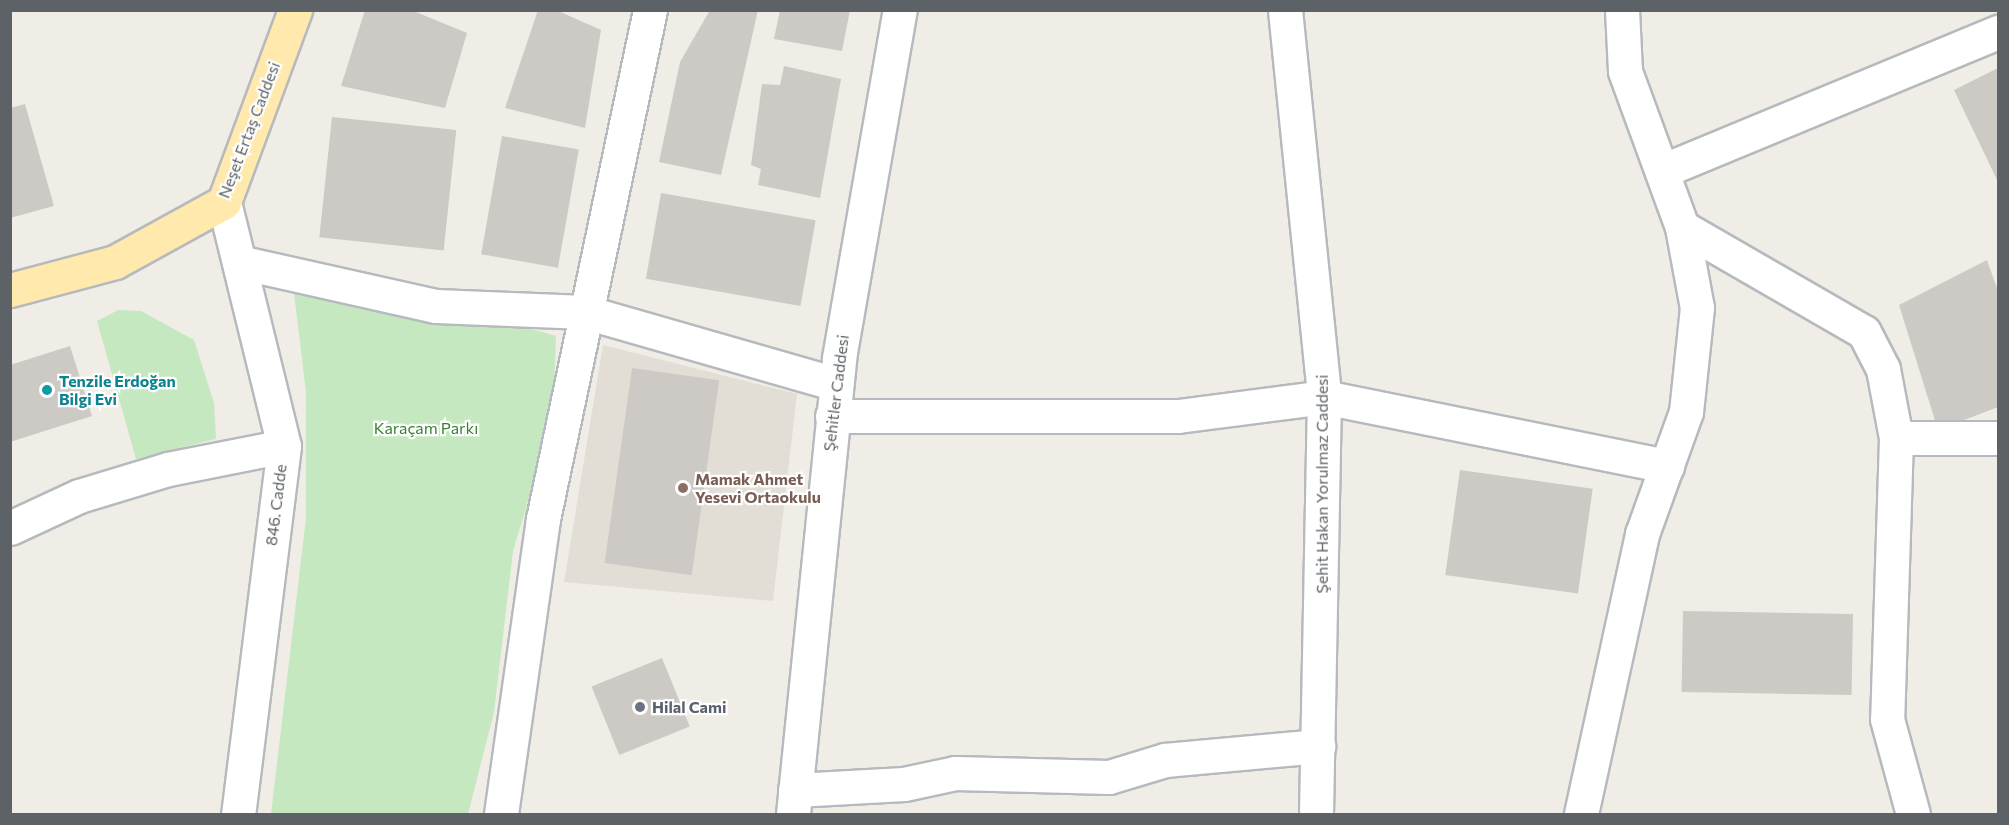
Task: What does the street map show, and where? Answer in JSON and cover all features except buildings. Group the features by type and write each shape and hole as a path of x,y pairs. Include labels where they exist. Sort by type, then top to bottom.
{"main road":[{"name":"Neşet Ertaş Caddesi","path":"10,290 115,262 224,202 295,10"}],"street":[{"path":"501,814 543,519 650,10"},
{"name":"Şehitler Caddesi","path":"794,802 834,400 900,10"},
{"name":"Şehit Hakan Yorulmaz Caddesi","path":"1285,10 1324,397 1316,814"},
{"path":"1581,814 1642,534 1686,412 1697,308 1682,227 1625,71 1622,10"},
{"path":"1662,171 1998,32"},
{"name":"846. Cadde","path":"224,202 284,446 238,814"},
{"path":"1682,227 1864,332 1883,369 1896,438 1887,719 1913,814"},
{"path":"239,262 436,306 585,312 834,400 1178,416 1324,397 1667,466"},
{"path":"1896,438 1998,438"},
{"path":"10,528 79,496 168,469 284,446"},
{"path":"794,802 955,773 1109,777 1165,760 1318,746"}],"shaded area":[{"name":"Mamak Ahmet Yesevi Ortaokulu","path":"603,345 797,394 773,601 564,582"}],"green space":[{"name":"Karaçam Parkı","path":"293,285 491,317 556,336 553,418 513,551 494,712 468,814 271,814 306,518 306,392"},
{"path":"118,310 141,311 194,340 214,403 216,439 136,459 97,321"}],"place":[{"name":"Tenzile Erdoğan Bilgi Evi","path":"47,390"},
{"name":"Mamak Ahmet Yesevi Ortaokulu","path":"683,488"},
{"name":"Hilal Cami","path":"640,707"}]}
